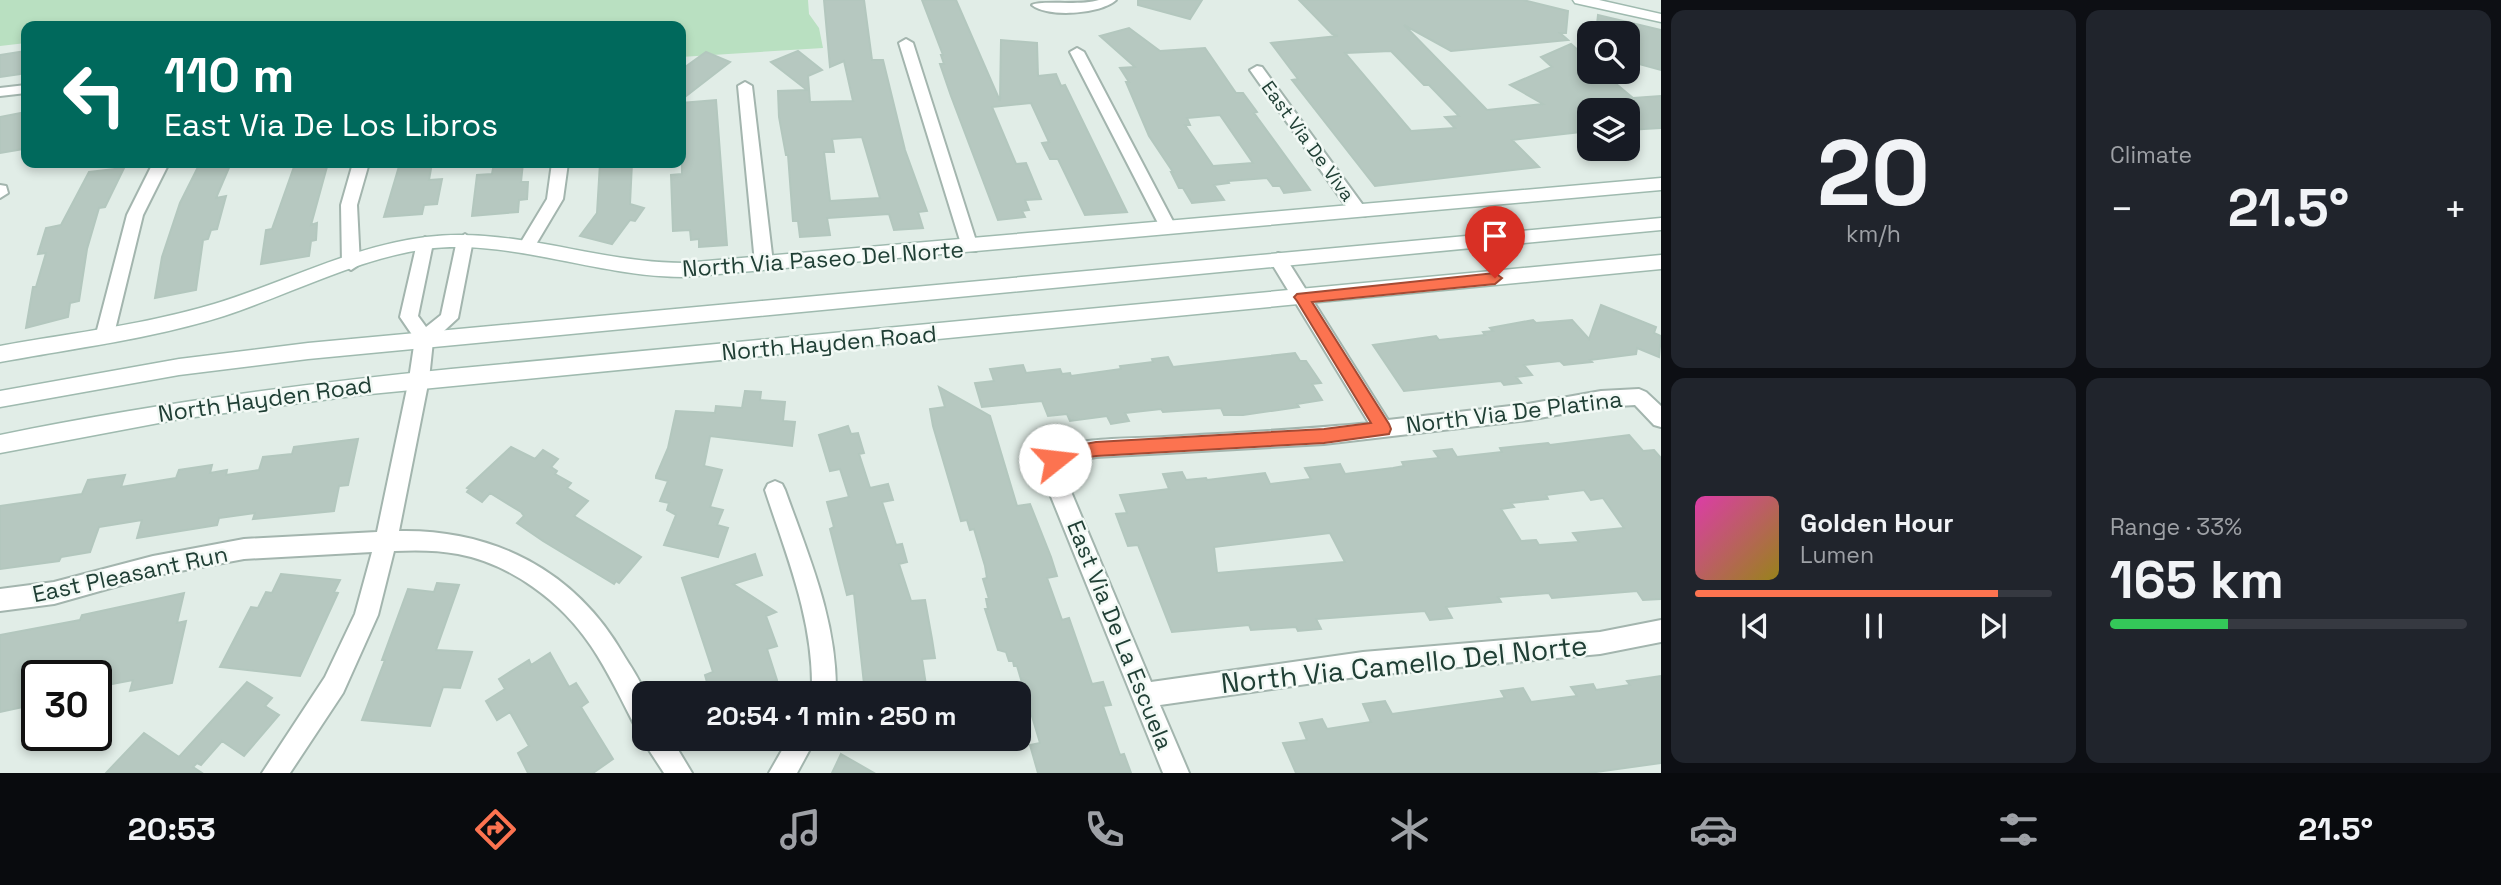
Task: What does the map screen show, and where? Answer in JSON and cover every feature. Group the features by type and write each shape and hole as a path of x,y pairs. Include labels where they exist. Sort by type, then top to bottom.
{"main road":[{"path":"1583,0 1661,18"},
{"name":"North Via Paseo Del Norte","path":"0,354 210,313 351,264 425,243 465,240 526,247 625,268 652,271 970,247 1661,184"},
{"name":"North Hayden Road","path":"0,399 179,367 424,338 1661,224"},
{"name":"North Hayden Road","path":"0,444 92,423 419,379 737,352 1661,262"}],"street":[{"path":"1038,5 1079,9 1097,6 1110,0"},
{"path":"906,43 970,247"},
{"path":"1077,52 1168,227"},
{"name":"East Via De Viva","path":"1257,70 1359,212"},
{"path":"745,86 764,263"},
{"path":"0,92 21,90"},
{"path":"105,334 135,215 158,168"},
{"path":"351,264 349,205 360,168"},
{"path":"526,247 555,199 559,168"},
{"path":"275,773 334,685 366,615 386,541 419,379 424,338 449,317 465,240"},
{"path":"424,338 408,317 425,243"},
{"path":"1278,258 1383,429"},
{"name":"North Via De Platina","path":"1054,456 1096,449 1324,436 1528,412 1601,399 1639,397 1661,419"},
{"name":"East Via De La Escuela","path":"1054,456 1061,494 1176,773"},
{"path":"775,490 818,621 824,658 824,681"},
{"name":"East Pleasant Run","path":"0,600 54,593 153,566 244,550 386,541 441,541 502,557 538,579 570,605 594,630 632,696"},
{"name":"North Via Camello Del Norte","path":"1146,695 1363,664 1600,643 1661,631"},
{"path":"665,751 679,773"},
{"path":"782,773 796,751"}],"green space":[{"path":"0,0 808,0 809,14 819,28 823,48 686,57 686,21 21,21 21,44 0,46"}],"building":[{"path":"824,0 864,0 872,60 883,60 905,150 927,211 918,212 923,228 894,230 889,214 827,218 830,235 800,237 798,221 793,221 788,155 779,117 778,91 807,90 771,62 798,51 822,70 808,76 810,102 853,101 844,61 830,67","holes":["862,137 880,198 830,201 824,152 834,152 832,139"]},
{"path":"922,0 956,0 1000,101 1001,40 1037,43 1038,76 1056,74 1061,86 1065,85 1127,212 1085,215 1058,159 1050,159 1042,143 1049,142 1031,103 992,107 1016,164 1026,163 1041,199 1025,200 1029,210 1022,211 1025,217 998,220 951,96 940,64 944,64 943,55"},
{"path":"1138,0 1202,0 1190,19 1138,5"},
{"path":"1299,0 1523,0 1568,11 1566,33 1560,33 1568,40 1451,51 1404,25 1487,110 1543,104 1510,85 1552,67 1541,57 1571,44 1577,49 1577,84 1616,84 1633,98 1577,98 1577,132 1512,140 1539,167 1375,186 1292,80 1298,79 1271,43 1338,36 1332,34","holes":["1391,51 1424,85 1429,85 1459,116 1445,117 1455,128 1411,131 1345,53"]},
{"path":"1598,15 1623,21 1597,21"},
{"path":"1640,25 1661,30 1661,70 1640,64"},
{"path":"1129,28 1160,51 1205,48 1236,93 1243,93 1257,112 1254,113 1310,190 1284,193 1280,186 1273,186 1267,178 1228,181 1229,183 1214,185 1224,200 1192,203 1183,188 1179,188 1173,172 1149,136 1126,82 1129,82 1120,68 1135,67 1100,36","holes":["1220,115 1253,163 1213,166 1185,125 1190,125 1187,118"]},
{"path":"21,52 20,74 0,77 0,55"},
{"path":"706,52 730,62 686,96 686,66"},
{"path":"1661,96 1661,128 1640,129 1640,98 1633,98"},
{"path":"716,100 727,245 699,247 699,239 691,240 690,230 673,231 671,175 682,174 682,168 686,168 686,103"},
{"path":"21,113 21,149 0,153 0,117"},
{"path":"124,168 105,207 99,208 87,249 79,301 70,303 68,317 26,328 33,287 36,287 46,253 38,254 46,228 61,225 89,172"},
{"path":"198,168 229,168 216,198 226,196 217,229 211,230 208,239 203,240 196,290 155,298 162,257 180,203"},
{"path":"294,168 327,168 311,225 317,223 316,240 311,241 309,256 261,264 266,230 272,229"},
{"path":"399,168 431,168 429,180 442,179 437,204 424,205 422,214 384,217"},
{"path":"493,168 522,168 521,182 528,182 527,199 519,200 518,212 472,216 477,175 492,174"},
{"path":"600,168 632,168 630,204 644,208 635,221 630,220 612,244 580,236 597,213"},
{"path":"1601,305 1656,327 1654,333 1661,336 1659,357 1637,348 1636,354 1590,360 1592,362 1564,365 1560,361 1524,365 1532,375 1516,377 1521,383 1504,385 1501,381 1404,391 1373,345 1436,336 1439,340 1485,335 1483,332 1493,331 1490,328 1533,320 1536,323 1572,320 1589,339"},
{"path":"1295,353 1300,361 1306,361 1321,383 1312,384 1322,400 1297,404 1299,407 1243,415 1224,415 1221,408 1163,412 1161,409 1125,413 1129,421 1111,424 1107,416 1070,421 1067,414 1048,416 1042,401 982,407 975,383 994,381 990,369 1023,365 1026,373 1060,369 1062,374 1070,373 1071,376 1121,369 1120,366 1153,362 1152,359 1168,357 1173,367"},
{"path":"939,387 990,416 1017,506 1030,504 1051,557 1057,576 1047,578 1062,620 1069,618 1092,684 1103,682 1111,705 1103,706 1120,755 1124,754 1131,773 1038,773 1031,748 1031,745 1040,743 1031,713 1031,681 1021,681 1017,666 1014,666 1013,661 1009,661 1006,652 998,650 985,609 988,609 986,599 989,599 983,579 987,578 985,566 974,529 970,530 967,520 961,521 933,426 930,409 945,407"},
{"path":"745,391 761,392 760,400 785,402 783,421 795,422 792,446 710,436 704,466 722,470 710,507 723,510 717,525 728,528 718,557 664,545 676,515 667,510 669,503 660,501 668,481 656,476 668,448 676,411 715,413 716,406 742,408"},
{"path":"848,426 851,434 858,433 864,453 859,454 870,488 888,484 893,500 882,502 896,545 902,544 907,562 899,564 911,601 925,600 935,658 922,659 925,681 864,681 854,593 847,595 830,529 834,527 827,502 849,497 840,469 830,471 819,435"},
{"path":"1629,435 1643,451 1654,450 1661,458 1661,599 1643,600 1637,591 1552,598 1549,593 1498,597 1501,602 1446,607 1452,618 1430,620 1425,611 1316,619 1321,629 1298,631 1296,627 1251,630 1249,625 1172,632 1138,545 1128,546 1116,514 1127,513 1120,495 1169,489 1163,474 1182,472 1186,480 1207,480 1265,473 1270,484 1311,479 1305,468 1340,464 1345,474 1404,466 1402,462 1439,458 1434,451 1452,449 1457,457 1502,452 1500,448 1548,443 1550,445","holes":["1584,490 1591,500 1603,498 1624,528 1573,533 1579,542 1539,545 1536,540 1521,541 1501,509 1514,507 1511,503 1548,499 1546,495","1330,533 1345,562 1217,573 1214,547"]},
{"path":"358,439 348,485 339,486 334,511 253,519 255,513 219,518 217,525 137,538 142,520 99,527 90,552 61,557 59,561 0,569 0,506 82,494 88,480 125,475 121,487 176,478 179,470 212,465 210,473 227,470 226,475 259,470 263,457 292,454 294,447"},
{"path":"511,447 535,459 543,450 558,459 551,467 557,471 555,474 571,483 567,488 588,501 574,516 641,557 619,583 616,581 614,584 517,523 524,516 521,512 490,493 482,502 467,492 467,488"},
{"path":"755,554 762,575 733,584 776,612 766,616 777,646 767,649 777,680 707,681 705,675 713,672 682,578"},
{"path":"281,574 340,580 334,592 338,593 300,676 220,667 251,607 258,608 266,592 272,593"},
{"path":"437,583 459,585 436,650 472,652 460,688 443,687 430,726 362,720 408,589 434,592"},
{"path":"184,593 177,623 186,621 172,683 130,691 133,680 112,684 112,660 21,660 21,707 0,712 0,635 80,620 82,615"},
{"path":"550,653 569,687 576,683 588,702 581,707 613,759 593,773 528,773 518,753 529,746 510,712 497,720 486,701 505,689 499,679 529,660 531,665"},
{"path":"1661,676 1661,763 1589,773 1296,773 1283,743 1307,740 1300,723 1322,719 1327,729 1371,722 1363,704 1385,701 1392,714 1505,698 1501,691 1523,688 1531,702 1577,696 1571,687 1593,684 1596,690 1630,685 1627,681"},
{"path":"247,682 272,698 265,706 279,715 244,756 222,741 201,765 197,763 193,767 202,773 106,773 144,733 179,757"},
{"path":"841,754 874,773 832,773"}],"route":[{"path":"1055,460 1054,456 1096,449 1324,436 1383,429 1302,297 1495,278"}]}
